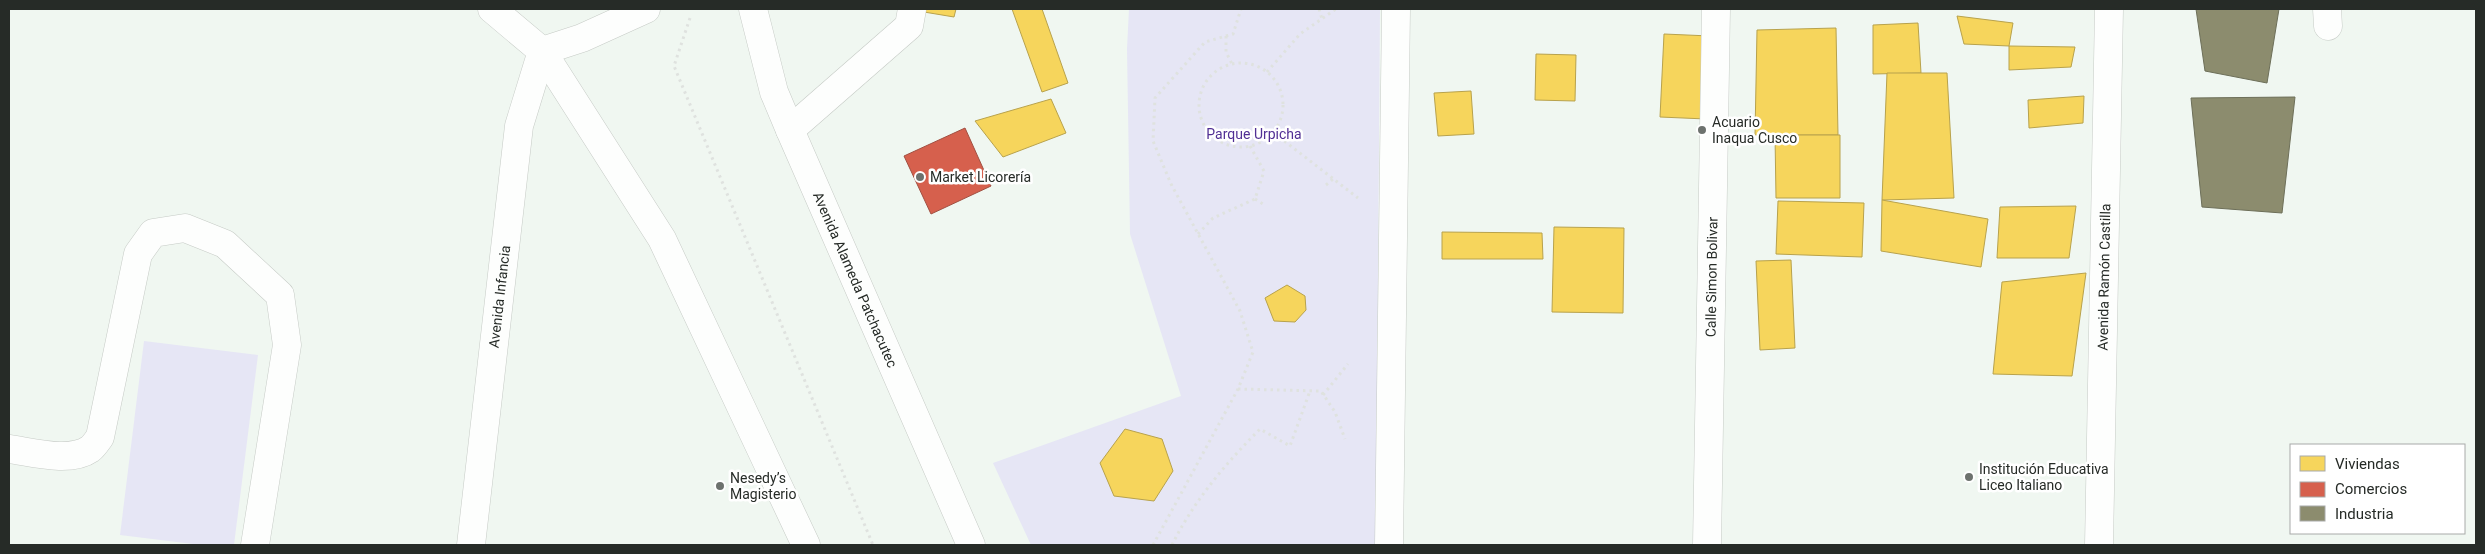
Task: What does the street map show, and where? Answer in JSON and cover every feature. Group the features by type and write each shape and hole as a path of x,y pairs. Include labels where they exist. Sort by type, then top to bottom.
{"main road":[{"path":"492,9 542,51 662,239 806,545"},
{"path":"542,51 582,38 646,9"},
{"name":"Avenida Alameda Patchacutec","path":"753,9 774,92 971,545"},
{"path":"790,130 910,26 912,9"},
{"path":"1388,545 1396,9"},
{"name":"Calle Simon Bolivar","path":"1707,545 1716,9"},
{"name":"Avenida Ramón Castilla","path":"2100,545 2108,9"},
{"name":"Avenida Infancia","path":"471,545 519,126 542,51"},
{"path":"9,449 63,455 81,454 91,448 100,437 138,254 153,234 186,228 225,244 280,295 286,345 255,545"}],"path":[{"path":"1153,545 1238,389 1253,352 1240,311 1171,184 1153,141 1156,98 1205,42 1233,34 1241,9"},
{"path":"1320,9 1322,19"},
{"path":"1267,72 1300,34 1336,9"},
{"path":"690,18 674,66 873,545"},
{"path":"1226,36 1226,52 1232,64"},
{"path":"1232,64 1255,65 1267,72 1277,81 1282,94 1281,121 1274,133 1263,142 1250,146 1236,147 1222,143 1211,135 1202,123 1199,110 1200,96 1205,82 1214,72 1232,64"},
{"path":"1274,133 1361,200"},
{"path":"1198,234 1213,218 1255,199 1264,171 1250,146"},
{"path":"1326,185 1333,179"},
{"path":"1255,199 1263,204"},
{"path":"1323,395 1348,364"},
{"path":"1238,389 1321,391 1335,412 1345,439"},
{"path":"1172,545 1180,529 1205,493 1234,455 1260,429 1290,446 1310,391"}],"green space":[{"name":"Parque Urpicha","path":"1129,9 1380,9 1376,545 1031,545 993,463 1181,396 1130,234 1127,49"},
{"path":"144,341 258,355 234,545 201,545 120,535"}],"building: Viviendas":[{"path":"919,9 956,9 954,17 918,11"},
{"path":"1012,9 1042,9 1068,83 1042,92"},
{"path":"1957,16 2013,23 2009,46 1964,44"},
{"path":"1918,23 1921,73 1873,74 1873,25"},
{"path":"1836,28 1838,135 1755,135 1757,30"},
{"path":"1664,34 1710,36 1706,119 1660,117"},
{"path":"2009,46 2075,47 2071,67 2009,70"},
{"path":"1536,54 1576,55 1575,101 1535,100"},
{"path":"1887,73 1947,73 1954,198 1882,200"},
{"path":"1471,91 1474,134 1438,136 1434,93"},
{"path":"2084,96 2083,123 2029,128 2028,100"},
{"path":"1051,99 1066,133 1003,157 975,121"},
{"path":"1775,135 1840,135 1840,198 1776,198"},
{"path":"1882,200 1988,219 1981,267 1881,251"},
{"path":"1778,201 1864,203 1862,257 1776,254"},
{"path":"2076,206 2069,258 1997,258 2000,207"},
{"path":"1554,227 1624,228 1623,313 1552,312"},
{"path":"1442,232 1542,233 1543,259 1442,259"},
{"path":"1791,260 1795,348 1760,350 1756,261"},
{"path":"2086,273 2072,376 1993,374 2002,282"},
{"path":"1287,285 1305,296 1306,310 1295,322 1274,321 1265,298"},
{"path":"1125,429 1162,439 1173,471 1154,501 1114,496 1100,463"}],"building: Comercios":[{"path":"965,128 991,186 931,214 904,156"}],"building: Industria":[{"path":"2196,9 2279,9 2267,83 2205,71"},
{"path":"2295,97 2282,213 2202,207 2191,98"}],"place":[{"name":"Acuario Inaqua Cusco","path":"1702,130"},
{"name":"Market Licorería","path":"920,177"},
{"name":"Institución Educativa Liceo Italiano","path":"1969,477"},
{"name":"Nesedy’s Magisterio","path":"720,486"}]}
